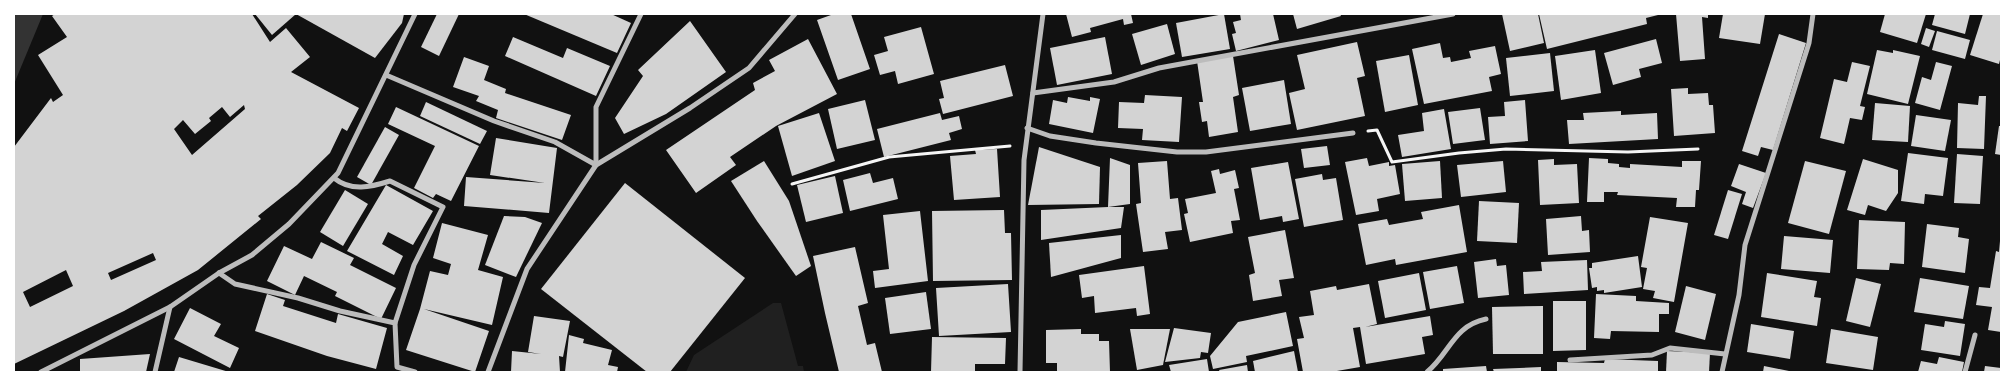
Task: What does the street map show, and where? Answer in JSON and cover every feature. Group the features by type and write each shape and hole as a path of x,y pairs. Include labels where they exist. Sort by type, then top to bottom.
{"street":[{"path":"42,372 170,307 219,273 252,256 289,224 334,178 415,14"},
{"path":"596,165 596,107 641,14"},
{"path":"488,372 527,269 596,165 690,108 749,68 795,14"},
{"path":"1020,372 1025,145 1034,93 1043,14"},
{"path":"1034,93 1114,82 1159,68 1197,60 1452,14"},
{"path":"1722,372 1739,294 1744,245 1809,43 1812,14"},
{"path":"386,75 494,121 555,142 596,165"},
{"path":"1027,128 1050,136 1176,152 1206,152 1353,133"},
{"path":"334,178 343,186 368,188 390,181 444,207 414,264 395,323 397,367 415,372"},
{"path":"219,273 235,284 395,323"},
{"path":"155,372 170,307"},
{"path":"1427,372 1436,365 1458,333 1475,322 1486,320"},
{"path":"1965,372 1975,335"},
{"path":"1570,360 1652,355 1670,348 1725,354"}],"path":[{"path":"1353,133 1377,130 1392,162 1506,149 1628,152 1698,149"},
{"path":"792,184 889,157 1025,145"}],"shaded area":[{"path":"14,14 43,14 14,84"},
{"path":"773,303 781,303 798,366 803,366 804,372 686,372 694,355"}],"building":[{"path":"55,14 252,14 270,42 286,28 310,57 291,72 359,108 347,131 342,128 330,153 297,185 258,216 261,219 198,270 124,311 14,364 14,147 51,98 53,102 63,95 38,55 67,37 52,16","holes":["244,105 245,109 192,155 174,129 183,120 195,134 211,121 209,118 222,107 230,117","153,253 156,260 111,280 108,273","66,270 73,286 30,307 23,292"]},
{"path":"255,14 296,14 272,35"},
{"path":"296,14 404,14 402,23 375,58"},
{"path":"437,14 459,14 439,56 421,47"},
{"path":"524,14 611,14 631,23 617,53"},
{"path":"830,14 851,14 870,69 838,80 817,20"},
{"path":"1066,14 1131,14 1133,23 1124,25 1123,19 1090,28 1091,32 1072,37"},
{"path":"1224,14 1230,49 1182,57 1176,23"},
{"path":"1240,14 1273,14 1279,40 1236,51 1232,34 1236,33 1233,22 1241,20"},
{"path":"1293,14 1340,14 1341,16 1297,29"},
{"path":"1502,14 1538,14 1544,43 1510,51"},
{"path":"1539,14 1662,14 1646,18 1647,24 1547,49"},
{"path":"1676,14 1708,14 1708,18 1702,17 1705,59 1680,61"},
{"path":"1723,14 1765,14 1760,44 1719,38"},
{"path":"1885,14 1926,14 1917,43 1880,32"},
{"path":"1935,14 1970,14 1965,34 1932,25"},
{"path":"1983,14 2001,15 2001,56 1999,64 1970,55"},
{"path":"690,21 726,72 666,114 624,134 615,118 643,76 638,70"},
{"path":"1167,24 1175,54 1141,65 1132,34"},
{"path":"921,27 934,74 898,84 895,71 880,75 874,55 888,51 884,37"},
{"path":"1926,28 1935,31 1929,47 1921,44"},
{"path":"1937,31 1970,40 1965,59 1932,50"},
{"path":"1779,34 1806,43 1773,150 1761,147 1758,156 1742,151"},
{"path":"513,37 563,58 567,48 610,66 596,96 505,56"},
{"path":"1105,37 1112,74 1057,85 1050,48"},
{"path":"808,39 837,94 776,126 730,157 736,165 696,193 666,150 755,90 753,83 775,71 769,60"},
{"path":"1656,39 1662,63 1639,69 1641,77 1613,85 1604,53"},
{"path":"1357,42 1365,76 1357,78 1365,116 1297,130 1289,93 1305,89 1297,55"},
{"path":"1440,43 1443,58 1450,57 1451,62 1471,58 1469,51 1495,46 1501,74 1489,77 1492,91 1424,104 1412,49"},
{"path":"1595,50 1601,93 1561,100 1555,56"},
{"path":"1877,50 1893,53 1893,50 1920,56 1908,104 1867,94"},
{"path":"1550,53 1554,91 1510,96 1506,58"},
{"path":"1409,55 1418,105 1385,112 1376,61"},
{"path":"1233,56 1239,95 1233,97 1238,132 1209,137 1207,121 1202,122 1199,102 1203,102 1197,61"},
{"path":"464,57 489,66 484,80 506,89 505,93 571,115 562,140 496,118 498,110 476,101 479,96 453,87"},
{"path":"1852,62 1870,66 1860,106 1865,107 1862,120 1850,118 1844,144 1820,138 1834,79 1847,82"},
{"path":"1936,62 1952,66 1940,110 1915,103 1922,77 1931,80"},
{"path":"1005,65 1013,96 943,114 939,99 944,98 940,81"},
{"path":"1284,80 1291,124 1250,131 1242,88"},
{"path":"1688,88 1688,94 1708,93 1709,105 1713,105 1715,133 1674,136 1671,89"},
{"path":"1145,95 1182,97 1179,142 1142,140 1143,129 1118,128 1119,102 1144,103"},
{"path":"1979,96 1986,96 1984,149 1957,148 1958,103 1978,105"},
{"path":"1068,97 1090,101 1090,97 1100,99 1093,133 1049,124 1053,100 1067,103"},
{"path":"865,100 875,140 837,149 828,109"},
{"path":"1525,100 1528,141 1490,144 1488,117 1505,116 1504,102"},
{"path":"426,102 487,131 480,144 420,116"},
{"path":"1875,103 1910,106 1908,142 1872,140"},
{"path":"396,107 479,146 451,201 436,194 433,198 414,188 435,146 388,124"},
{"path":"1480,108 1485,140 1453,144 1448,112"},
{"path":"1444,109 1451,149 1402,157 1398,135 1424,131 1422,113"},
{"path":"1621,111 1621,115 1657,113 1658,139 1569,144 1567,120 1584,120 1583,113"},
{"path":"819,113 835,161 792,176 778,126"},
{"path":"940,113 942,120 959,116 962,129 949,133 951,140 884,157 877,129"},
{"path":"1916,115 1951,120 1945,151 1911,146"},
{"path":"1999,126 2001,126 2001,155 1995,154"},
{"path":"385,127 399,135 371,185 357,177"},
{"path":"496,138 557,148 549,213 464,206 466,177 545,183 490,175"},
{"path":"1327,146 1330,165 1304,168 1301,149"},
{"path":"1039,147 1100,167 1099,204 1028,205"},
{"path":"997,149 1000,197 954,200 950,156 976,154 975,150"},
{"path":"1908,153 1948,158 1943,196 1925,194 1924,204 1901,201"},
{"path":"1957,154 1983,156 1980,204 1954,203"},
{"path":"1110,158 1130,165 1130,204 1108,207"},
{"path":"1367,158 1369,166 1389,162 1389,166 1395,165 1400,194 1377,199 1379,211 1356,215 1345,162"},
{"path":"1589,158 1608,159 1608,163 1630,168 1630,164 1682,167 1682,161 1701,161 1699,190 1696,190 1695,207 1676,207 1677,198 1617,195 1618,192 1604,192 1604,202 1587,202"},
{"path":"1554,159 1554,165 1577,164 1579,203 1540,205 1538,160"},
{"path":"1863,159 1898,170 1898,193 1886,211 1868,205 1865,215 1847,210"},
{"path":"764,161 789,201 811,266 796,276 731,181"},
{"path":"1167,161 1170,199 1178,198 1182,230 1165,232 1168,249 1143,252 1136,204 1141,203 1138,163"},
{"path":"1440,161 1442,198 1405,201 1402,164"},
{"path":"1503,161 1506,192 1461,197 1457,165"},
{"path":"1805,161 1846,171 1829,234 1788,223"},
{"path":"1288,162 1299,219 1283,222 1282,216 1260,220 1251,168"},
{"path":"1739,164 1766,173 1753,208 1742,204 1746,192 1731,186"},
{"path":"1219,169 1220,174 1235,170 1239,188 1234,189 1240,220 1231,221 1233,233 1190,242 1184,214 1188,213 1185,199 1216,193 1211,171"},
{"path":"870,173 873,183 893,178 898,199 850,211 843,180"},
{"path":"1322,174 1323,180 1336,178 1343,220 1304,227 1295,179"},
{"path":"835,176 843,213 806,222 797,185"},
{"path":"625,183 745,278 670,372 647,372 541,289"},
{"path":"386,185 433,211 413,245 388,232 382,244 403,256 394,275 347,251"},
{"path":"345,190 368,204 343,246 320,232"},
{"path":"1728,190 1742,194 1728,239 1714,235"},
{"path":"1479,201 1519,203 1517,243 1477,241"},
{"path":"1459,205 1467,252 1396,265 1395,259 1366,265 1358,224 1387,219 1389,225 1423,219 1421,212"},
{"path":"1124,207 1121,228 1041,240 1041,210"},
{"path":"1004,210 1005,233 1011,233 1012,280 933,281 932,211"},
{"path":"920,211 928,281 875,288 873,271 889,269 883,215"},
{"path":"504,216 525,217 542,223 516,277 485,265"},
{"path":"1581,216 1582,231 1589,230 1590,252 1548,255 1546,219"},
{"path":"1650,217 1688,223 1674,302 1653,298 1655,291 1643,289 1647,268 1641,267"},
{"path":"1859,220 1905,222 1904,264 1890,263 1889,270 1857,269"},
{"path":"442,223 488,235 478,270 503,277 492,325 424,309 489,331 475,372 406,350 430,271 448,275 451,264 433,258"},
{"path":"1927,224 1959,228 1958,237 1969,239 1965,273 1922,267"},
{"path":"1285,230 1294,278 1279,280 1282,296 1253,301 1249,275 1255,273 1248,237"},
{"path":"1121,235 1121,258 1051,277 1049,243"},
{"path":"1784,236 1833,240 1830,273 1781,269"},
{"path":"2000,241 2001,332 1988,330 1992,307 1976,305 1979,287 1990,288 1996,251 1999,252"},
{"path":"321,242 354,258 350,265 396,288 381,319 335,296 337,292 304,276 295,295 267,281 284,246 312,259"},
{"path":"855,247 868,303 858,306 867,345 875,343 882,372 839,372 825,313 813,256"},
{"path":"1638,256 1642,287 1604,293 1604,290 1597,291 1597,287 1592,288 1589,268 1592,268 1592,263"},
{"path":"1496,259 1497,266 1506,265 1509,295 1478,298 1474,262"},
{"path":"1587,260 1588,290 1524,294 1523,272 1542,271 1541,262"},
{"path":"1144,266 1150,314 1137,316 1136,308 1095,313 1094,296 1082,298 1079,275"},
{"path":"1457,266 1464,303 1430,309 1423,272"},
{"path":"1419,273 1426,310 1385,318 1378,281"},
{"path":"1767,273 1817,281 1814,297 1821,298 1817,326 1761,317"},
{"path":"1856,278 1881,284 1870,327 1846,321"},
{"path":"1920,278 1969,286 1963,319 1914,312"},
{"path":"1008,284 1011,332 939,336 936,288"},
{"path":"1369,284 1377,324 1365,327 1430,316 1433,335 1422,337 1425,354 1366,364 1360,327 1353,328 1360,367 1331,372 1303,372 1297,339 1304,338 1299,317 1314,315 1310,291 1336,286 1337,290"},
{"path":"1686,286 1716,294 1705,340 1675,332"},
{"path":"926,292 931,329 890,334 885,298"},
{"path":"267,294 285,300 283,306 336,323 338,314 387,328 376,369 327,356 255,331"},
{"path":"1596,294 1636,296 1636,301 1669,303 1669,314 1659,314 1659,332 1611,331 1610,339 1594,338"},
{"path":"1553,301 1586,301 1586,350 1553,351"},
{"path":"1543,306 1543,354 1493,354 1492,307"},
{"path":"190,308 221,324 214,336 239,348 230,368 174,339"},
{"path":"1286,312 1293,346 1246,356 1247,362 1213,369 1210,356 1238,322"},
{"path":"534,316 570,321 563,357 559,356 560,372 511,372 512,351 541,354 528,352"},
{"path":"1945,321 1965,324 1960,356 1921,350 1925,324 1944,327"},
{"path":"1751,324 1794,331 1790,359 1747,352"},
{"path":"1174,328 1211,333 1208,353 1201,352 1200,358 1165,362"},
{"path":"1081,329 1081,334 1099,334 1099,341 1109,341 1110,372 1057,372 1057,363 1046,363 1046,330"},
{"path":"1130,329 1170,329 1163,365 1137,370"},
{"path":"1831,329 1878,337 1873,370 1826,363"},
{"path":"569,335 584,339 583,343 612,350 608,365 618,367 617,372 565,372"},
{"path":"932,337 1006,338 1005,364 975,364 975,372 931,372"},
{"path":"1294,351 1298,372 1255,372 1253,361"},
{"path":"1667,351 1710,353 1709,372 1666,372"},
{"path":"150,354 146,372 80,372 80,359"},
{"path":"179,357 229,372 174,372"},
{"path":"1939,357 1964,362 1962,372 1918,372 1921,361 1937,364"},
{"path":"1207,359 1209,372 1171,372 1169,365"},
{"path":"1605,359 1658,361 1658,372 1557,372 1557,362 1604,363"},
{"path":"1247,365 1248,372 1220,372 1219,370"},
{"path":"1486,366 1487,372 1443,372 1443,369"},
{"path":"1764,366 1789,371 1789,372 1763,372"},
{"path":"1985,366 2001,368 2001,372 1984,372"},
{"path":"1541,367 1541,372 1494,372 1493,369"}]}
